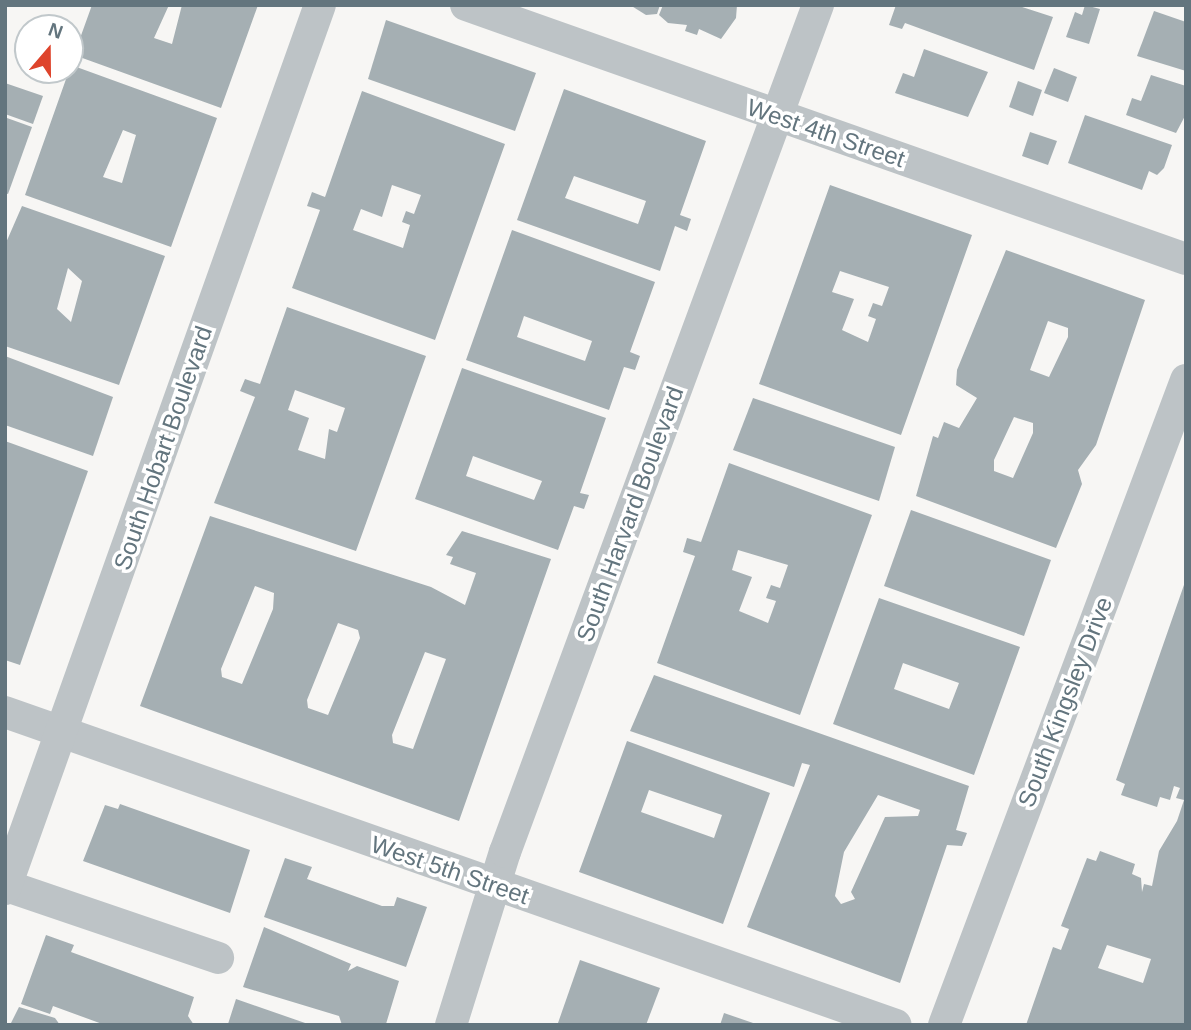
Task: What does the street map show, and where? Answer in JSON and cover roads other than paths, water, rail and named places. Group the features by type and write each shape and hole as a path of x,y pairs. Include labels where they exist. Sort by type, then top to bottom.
{"street":[{"name":"South Hobart Boulevard","path":"6,888 320,5"},
{"name":"West 4th Street","path":"466,5 1186,259"},
{"name":"South Harvard Boulevard","path":"451,1025 497,886 818,5"},
{"name":"South Kingsley Drive","path":"944,1025 1186,380"},
{"name":"West 5th Street","path":"5,712 896,1025"},
{"path":"6,888 218,958"}]}
